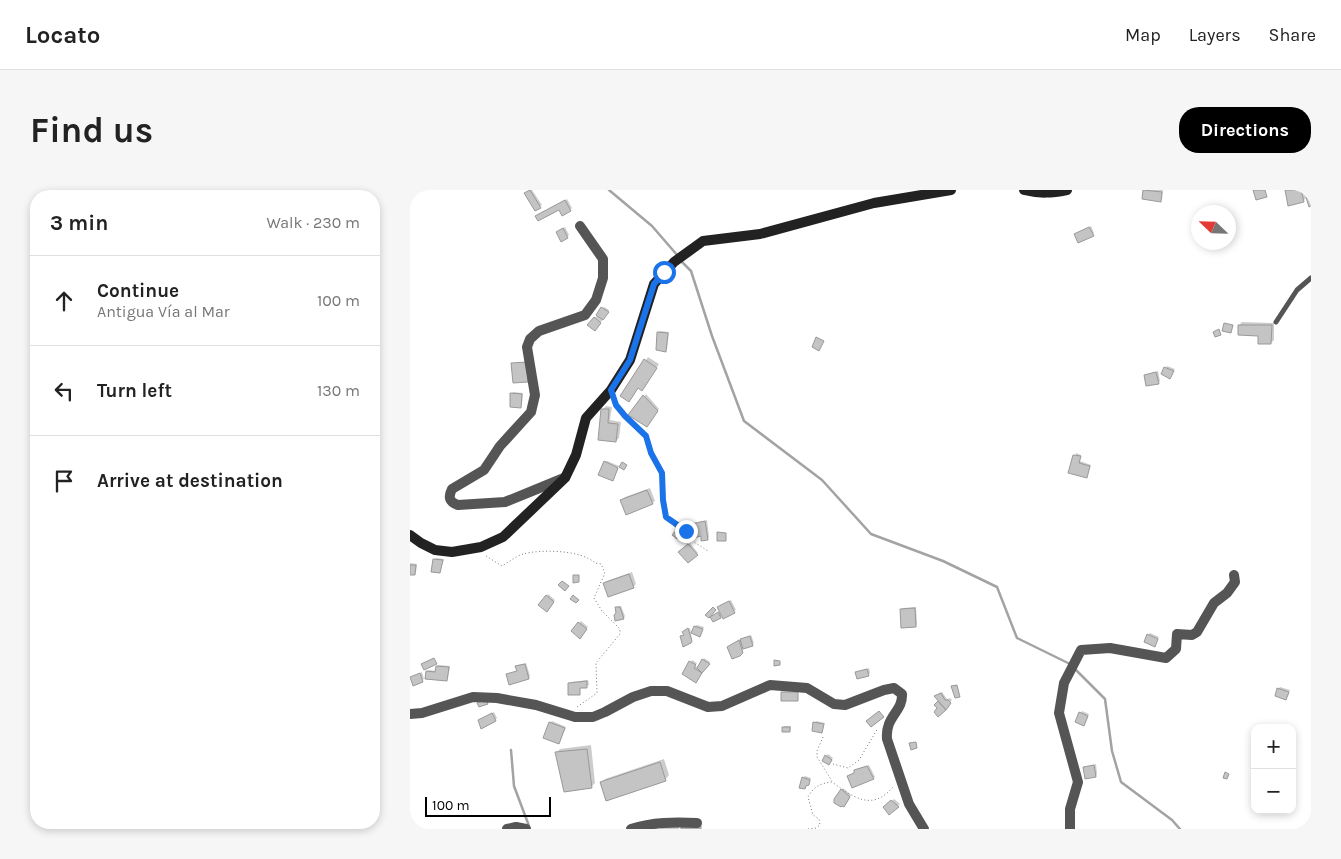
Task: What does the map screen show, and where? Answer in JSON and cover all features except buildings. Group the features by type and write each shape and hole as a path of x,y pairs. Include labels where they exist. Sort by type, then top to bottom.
{"main road":[{"path":"410,535 435,550 452,552 482,547 503,537 565,478 576,455 586,418 611,390 630,360 654,284 674,261 703,241 760,234 874,203 951,190"},
{"path":"1024,190 1037,193 1067,190"}],"street":[{"path":"565,478 505,502 458,505 450,500 449,494 452,489 484,470 500,446 531,412 535,395 527,346 530,338 539,331 585,315 596,300 603,278 603,259 580,226"},
{"path":"1070,829 1070,809 1078,782 1059,713 1064,683 1081,650 1110,648 1166,658 1176,650 1177,634 1192,635 1197,632 1214,603 1227,593 1235,582 1234,574"},
{"path":"410,714 473,698 498,698 536,705 575,717 592,717 633,697 651,691 667,691 708,707 722,706 770,685 807,688 834,704 846,705 894,688 902,694 902,701 889,720 886,729 887,739 909,804 924,829"},
{"path":"631,829 661,822 697,823"},
{"path":"507,829 516,827 526,829"}],"lane":[{"path":"1276,322 1297,290 1311,278"}],"path":[{"path":"611,390 616,405 646,436 651,453 662,473 666,517 686,531 694,542 708,550"},
{"path":"475,549 502,566 522,554 541,552 575,553 601,564 605,573 594,598 602,610 620,629 620,634 596,663 597,693 580,706 563,714"},
{"path":"833,764 848,768 859,760 878,728 889,720"},
{"path":"823,736 817,751 817,757 832,782 848,793 861,800 879,800 900,779"},
{"path":"808,829 816,828 820,825 819,819 813,815 808,796 811,790 823,782 832,782"}],"waterway":[{"path":"609,190 652,226 678,256"},
{"path":"681,261 691,271 712,336 744,421 822,480 871,534 943,561 997,587 1017,638 1070,664"},
{"path":"1074,668 1105,699 1112,751 1121,782 1172,820 1180,829"},
{"path":"511,750 514,786 529,826"}],"route":[{"path":"664,272 654,284 630,360 611,390 616,405 646,436 651,453 662,473 666,517 686,531"}]}
